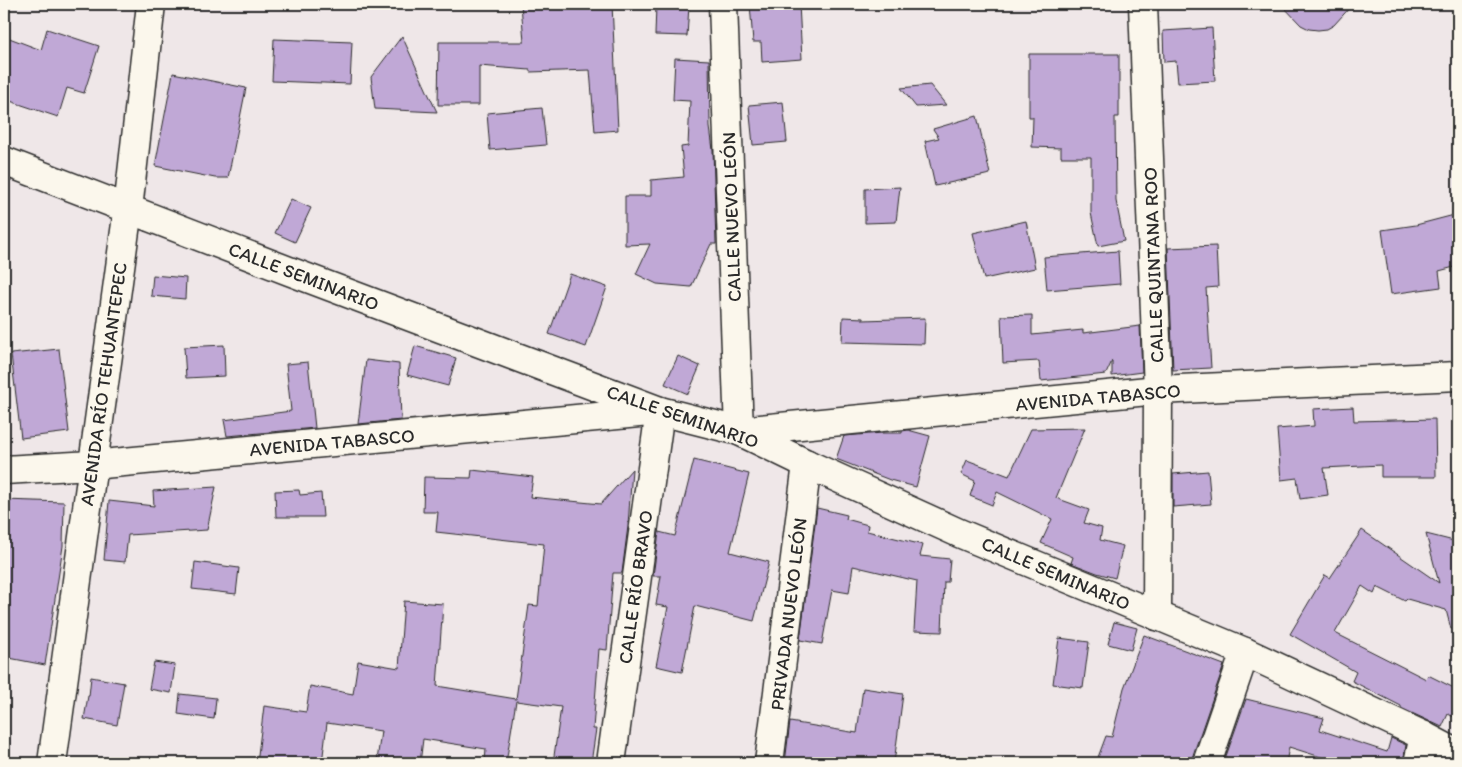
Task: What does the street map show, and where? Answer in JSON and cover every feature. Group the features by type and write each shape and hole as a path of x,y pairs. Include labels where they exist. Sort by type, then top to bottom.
{"street":[{"name":"AVENIDA RÍO TEHUANTEPEC","path":"52,763 128,209 151,4"},
{"name":"CALLE NUEVO LEÓN","path":"723,4 739,431"},
{"name":"CALLE QUINTANA ROO","path":"1143,4 1158,390 1157,616"},
{"name":"CALLE SEMINARIO","path":"4,160 660,411 739,431 958,532 1245,652 1424,736 1458,754"},
{"name":"AVENIDA TABASCO","path":"739,431 1158,390 1458,376"},
{"name":"AVENIDA TABASCO","path":"4,470 92,465 660,411"},
{"name":"CALLE RÍO BRAVO","path":"611,763 660,411"},
{"name":"PRIVADA NUEVO LEÓN","path":"769,763 807,464"},
{"path":"1207,763 1245,652"},
{"path":"1418,763 1424,736"}],"building":[{"path":"521,4 612,4 618,130 595,132 590,70 530,72 530,70 479,66 479,105 438,105 439,42 524,42"},
{"path":"750,4 799,4 802,59 762,62 761,42 753,42"},
{"path":"1281,4 1353,4 1334,25 1327,29 1318,30 1309,29 1301,25"},
{"path":"656,5 689,6 687,36 655,35"},
{"path":"1212,28 1215,81 1178,83 1176,61 1164,62 1163,31"},
{"path":"47,29 99,46 84,93 67,88 58,117 4,99 4,36 41,50"},
{"path":"402,36 437,112 375,109 371,77"},
{"path":"274,39 352,42 350,84 272,81"},
{"path":"1029,54 1119,54 1119,117 1115,117 1116,201 1124,241 1098,246 1091,213 1091,157 1061,157 1061,148 1032,147 1033,117 1029,117"},
{"path":"675,58 709,60 710,127 713,150 716,244 711,244 691,287 657,284 636,274 650,244 625,245 625,196 651,196 651,180 684,177 681,147 688,146 690,101 673,100"},
{"path":"173,73 246,88 228,178 215,178 155,166"},
{"path":"930,85 946,105 916,107 901,88"},
{"path":"783,102 787,142 753,145 749,105"},
{"path":"542,108 546,145 490,150 487,113"},
{"path":"977,116 990,174 935,186 925,141 939,138 933,129"},
{"path":"900,187 896,222 865,223 865,189"},
{"path":"291,199 311,208 295,242 275,233"},
{"path":"1458,214 1458,266 1439,271 1441,287 1391,294 1382,230 1416,225"},
{"path":"1026,221 1035,268 984,279 973,233"},
{"path":"1216,246 1218,287 1206,288 1211,368 1173,370 1168,248"},
{"path":"1118,251 1120,284 1047,290 1044,257"},
{"path":"570,274 607,287 586,347 549,334"},
{"path":"153,275 186,278 185,299 151,296"},
{"path":"1032,315 1032,335 1083,330 1083,333 1140,326 1142,372 1112,376 1112,361 1106,374 1041,381 1039,361 1003,363 1001,316"},
{"path":"843,317 863,318 863,320 925,318 924,344 842,342"},
{"path":"224,345 225,376 186,378 184,347"},
{"path":"415,346 456,358 448,386 407,375"},
{"path":"59,349 69,432 21,438 11,354"},
{"path":"678,356 700,366 688,394 665,384"},
{"path":"366,360 399,364 401,420 358,424"},
{"path":"308,362 315,428 227,436 224,420 291,411 286,364"},
{"path":"1353,407 1354,421 1435,419 1436,477 1381,477 1381,465 1324,468 1328,495 1300,499 1297,478 1281,480 1277,429 1314,426 1313,409"},
{"path":"1085,428 1056,498 1089,510 1084,523 1102,528 1100,540 1123,546 1115,578 1071,563 1073,557 1041,543 1052,519 997,492 992,505 970,496 975,481 961,474 967,460 1009,476 1031,429"},
{"path":"908,430 930,436 916,487 890,480 836,459 844,436 902,433 902,431"},
{"path":"694,460 749,474 730,552 769,562 754,621 695,606 682,672 656,666 668,607 656,605 661,576 653,576 659,532 675,536"},
{"path":"632,469 622,573 613,573 607,650 599,649 593,729 596,729 591,763 553,763 561,707 516,701 506,763 485,763 486,749 423,739 420,763 377,761 381,731 327,723 322,763 257,763 264,706 306,712 310,686 353,694 358,661 399,668 404,601 443,604 437,686 516,699 529,605 538,606 544,544 436,532 438,512 423,512 424,477 471,478 472,470 533,477 530,497 601,504"},
{"path":"1208,471 1211,504 1173,507 1173,474"},
{"path":"216,487 207,530 128,535 125,562 104,560 109,501 154,506 153,491"},
{"path":"299,490 300,495 321,493 323,517 276,517 275,491"},
{"path":"4,500 64,502 63,546 45,665 4,657"},
{"path":"817,508 847,515 846,519 868,525 867,531 923,545 920,556 950,559 948,582 944,582 942,632 914,631 917,581 853,566 849,593 832,590 822,644 800,640"},
{"path":"1362,530 1439,583 1426,534 1458,542 1458,628 1451,629 1446,610 1407,599 1405,601 1377,587 1374,594 1362,586 1335,633 1426,679 1428,675 1458,690 1458,719 1448,714 1442,727 1401,708 1401,706 1352,681 1356,672 1290,634 1325,575 1330,578"},
{"path":"195,562 239,568 236,594 192,589"},
{"path":"1114,622 1137,628 1131,650 1108,644"},
{"path":"1144,635 1224,665 1192,758 1192,763 1138,763 1097,760 1106,736 1112,737 1124,688"},
{"path":"1059,638 1089,642 1083,688 1053,684"},
{"path":"154,662 175,665 171,693 149,689"},
{"path":"91,677 124,683 117,725 84,719"},
{"path":"863,688 903,694 894,763 785,763 790,722 857,733"},
{"path":"180,694 216,698 214,719 178,714"},
{"path":"1246,699 1324,718 1320,730 1387,752 1391,738 1406,745 1403,763 1340,763 1289,747 1286,763 1241,763 1225,759"}]}
